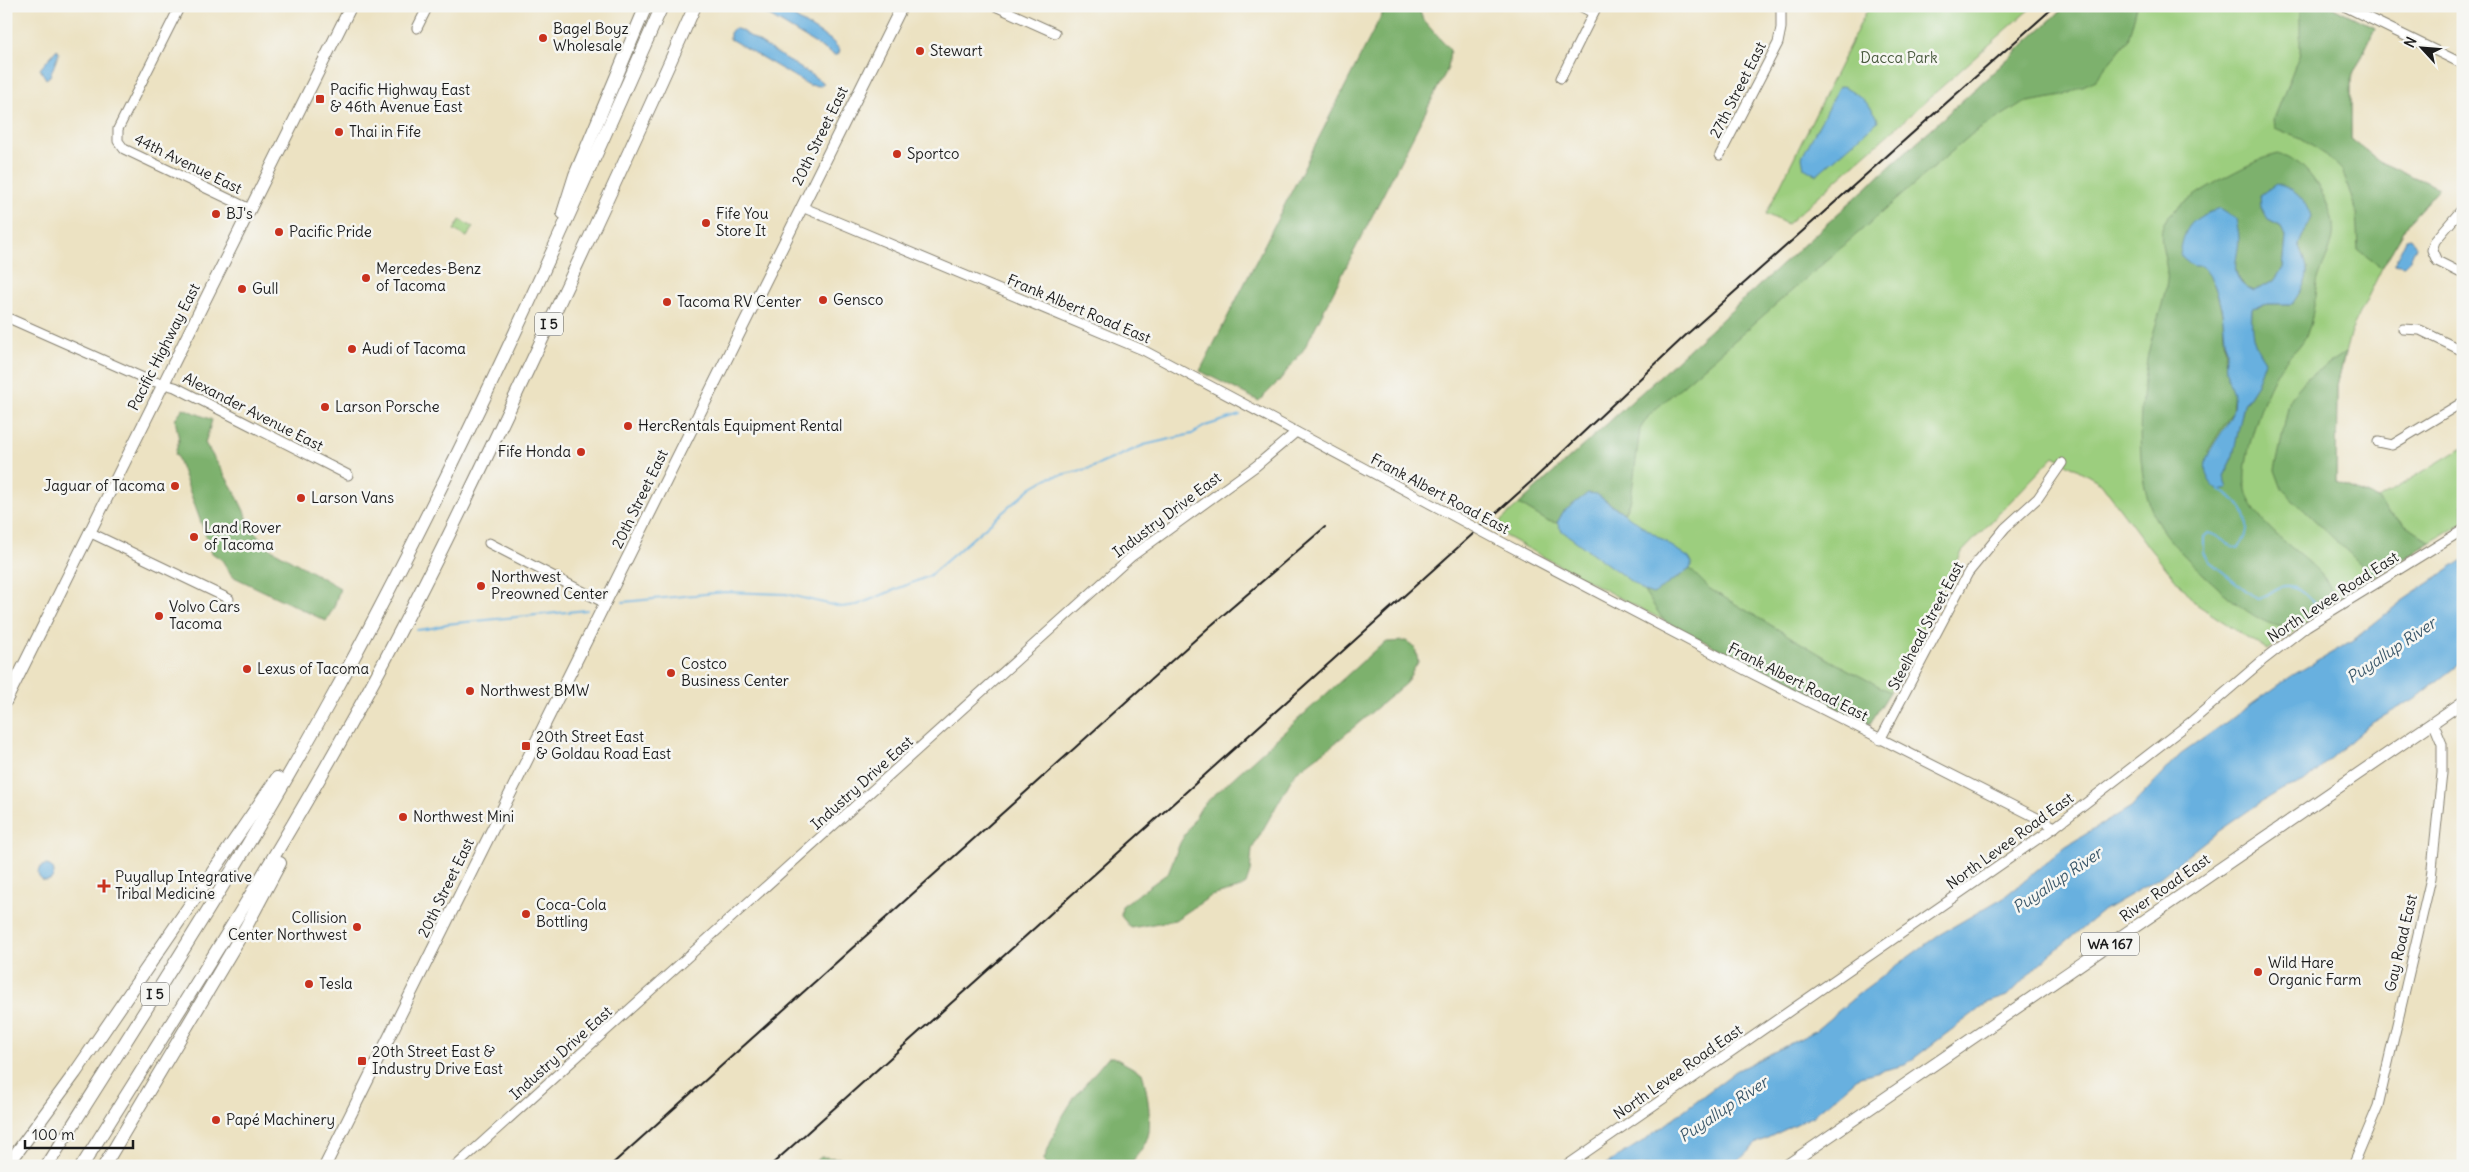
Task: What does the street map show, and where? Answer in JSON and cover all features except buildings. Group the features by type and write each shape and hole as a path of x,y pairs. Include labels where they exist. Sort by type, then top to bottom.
{"highway":[{"path":"543,275 575,175 646,6"},
{"name":"I 5","path":"47,1166 235,865 378,612 543,275 662,6"},
{"name":"I 5","path":"82,1166 300,813 396,639 486,458 642,126 695,6"},
{"path":"7,1166 75,1073 236,840 339,684"},
{"path":"104,1166 246,927 285,854 300,813"}],"main road":[{"name":"Pacific Highway East","path":"6,701 351,6"},
{"name":"20th Street East","path":"325,1166 902,6"},
{"name":"River Road East","path":"1786,1166 2463,702"}],"street":[{"name":"44th Avenue East","path":"180,6 118,129 118,141 125,150 250,209"},
{"path":"417,28 428,6"},
{"path":"995,6 1055,33"},
{"path":"1561,78 1595,10 1580,6"},
{"name":"27th Street East","path":"1720,155 1778,43 1781,28 1781,6"},
{"path":"2344,6 2463,64"},
{"name":"Frank Albert Road East","path":"802,207 1143,350 1507,545 1880,740 2055,827"},
{"path":"2463,208 2435,241 2432,254 2437,261 2463,274"},
{"name":"Alexander Avenue East","path":"6,317 148,380 175,387 348,475"},
{"path":"2403,329 2420,330 2463,351"},
{"path":"2378,442 2392,445 2463,402"},
{"name":"Industry Drive East","path":"456,1166 1132,556 1256,466 1296,432"},
{"name":"Steelhead Street East","path":"1880,740 1968,573 2005,528 2038,498 2062,463"},
{"name":"North Levee Road East","path":"1566,1166 2055,827 2192,721 2286,642 2463,530"},
{"path":"89,532 229,599"},
{"path":"489,543 605,603"},
{"name":"Gay Road East","path":"2352,1166 2373,1123 2378,1106 2431,878 2442,772 2442,744 2434,722"}],"green space":[{"path":"1383,6 1418,6 1423,20 1450,50 1448,68 1304,349 1279,381 1259,401 1200,371 1383,12"},
{"name":"Dacca Park","path":"1869,6 2033,6 1787,224 1766,214"},
{"path":"2066,6 2331,6 2375,28 2351,79 2351,139 2382,163 2439,188 2409,222 2382,268 2350,334 2337,385 2336,482 2378,499 2463,447 2463,523 2374,577 2267,650 2196,604 2150,549 2101,483 2054,456 1962,552 1890,692 1869,725 1616,596 1492,529"},
{"path":"2066,6 2137,6 2128,40 2095,80 2063,96 2022,103 1972,134 1650,414 1640,429 1631,499 1624,513 1596,494 1563,512 1557,523 1547,521 1519,504"},
{"path":"2300,6 2331,6 2375,28 2351,79 2351,139 2382,163 2439,188 2409,222 2382,268 2358,250 2356,210 2342,170 2326,155 2301,139 2275,128 2274,119 2300,53"},
{"path":"2278,154 2296,162 2305,169 2324,197 2332,218 2333,227 2330,248 2317,283 2313,313 2308,331 2300,345 2283,364 2269,389 2256,422 2245,472 2245,485 2251,503 2261,519 2319,572 2329,585 2334,599 2309,616 2293,625 2285,627 2266,622 2238,604 2193,564 2165,534 2154,516 2147,495 2140,447 2142,397 2148,354 2167,280 2161,235 2165,221 2184,203 2200,192 2253,163","holes":["2311,217 2299,244 2306,262 2307,275 2302,288 2292,304 2268,304 2252,308 2251,333 2257,349 2257,384 2244,404 2232,460 2224,476 2208,451 2232,412 2234,391 2226,372 2223,319 2217,293 2210,274 2202,266 2239,239 2235,262 2237,275 2246,286 2254,291 2274,281 2283,268 2286,237 2280,226 2268,220"]},
{"path":"460,220 473,227 467,237 454,230"},
{"path":"2345,353 2337,385 2336,482 2378,499 2387,512 2431,542 2374,577 2282,489 2275,470 2290,398 2308,377"},
{"path":"183,408 212,420 205,443 235,492 253,530 268,547 340,588 334,607 326,621 232,576 222,560 212,553 175,454 179,440 175,419"},
{"path":"1690,569 1710,589 1828,659 1890,692 1869,725 1664,621 1644,591 1653,593"},
{"path":"1406,641 1415,647 1418,662 1406,683 1334,744 1295,773 1252,849 1250,872 1246,884 1238,889 1211,896 1175,920 1131,928 1121,916 1122,906 1168,873 1180,843 1202,806 1375,650 1387,642"},
{"path":"1108,1057 1113,1057 1142,1073 1147,1094 1149,1118 1149,1132 1144,1146 1129,1166 1046,1166 1044,1159 1059,1122 1074,1098"},
{"path":"821,1157 857,1159 863,1166 811,1166"}],"water":[{"path":"753,6 776,6 831,40 840,50 838,55 834,55"},
{"path":"734,28 824,83 820,86 809,85 730,39 730,33"},
{"path":"57,49 59,53 50,76 46,79 40,69"},
{"path":"1842,86 1864,100 1874,111 1878,121 1816,175 1804,168 1802,157 1839,87"},
{"path":"2276,184 2288,188 2298,195 2306,205 2311,217 2299,244 2306,262 2307,275 2302,288 2292,304 2268,304 2252,308 2254,342 2265,361 2257,384 2244,404 2232,460 2224,476 2228,489 2219,491 2210,481 2206,471 2206,461 2228,422 2234,400 2227,377 2223,318 2218,295 2209,275 2202,266 2193,266 2180,255 2184,237 2191,224 2202,215 2220,209 2236,219 2239,239 2236,268 2240,280 2245,286 2254,291 2274,281 2283,268 2286,237 2280,226 2268,220 2261,208 2260,195"},
{"path":"2410,238 2416,246 2410,260 2404,266 2394,264 2406,239"},
{"path":"1588,493 1596,494 1689,558 1692,563 1690,569 1653,594 1644,591 1562,531 1557,523 1563,512"},
{"name":"Puyallup River","path":"2463,560 2463,661 2414,699 2370,724 2304,782 2283,789 2258,804 2209,838 2159,878 2104,910 2039,964 2008,996 1987,1003 1905,1065 1860,1076 1813,1116 1757,1143 1733,1166 1603,1166 1643,1141 1736,1071 1815,1031 1862,991 1937,936 2004,897 2066,846 2131,807 2180,755 2293,675 2352,641 2402,601"},
{"path":"46,865 54,873 46,881 38,873"}],"waterway":[{"path":"623,602 725,592 786,594 841,607 857,605 929,576 1032,487 1048,478 1091,468 1144,445 1192,434 1205,426 1240,415"},
{"path":"2219,491 2235,500 2241,507 2247,523 2247,532 2238,548 2208,533 2204,537 2204,553 2209,561 2257,599 2278,588 2290,586 2301,590 2318,607"},
{"path":"417,630 446,624 587,610"}],"railway":[{"path":"770,1166 1534,479 1685,336 2055,6"},
{"path":"610,1166 1207,629 1325,527"}],"place":[{"name":"Bagel Boyz Wholesale","path":"543,38"},
{"name":"Stewart","path":"920,51"},
{"name":"Pacific Highway East & 46th Avenue East","path":"320,99"},
{"name":"Thai in Fife","path":"339,132"},
{"name":"Sportco","path":"897,154"},
{"name":"BJ's","path":"216,214"},
{"name":"Fife You Store It","path":"706,223"},
{"name":"Pacific Pride","path":"279,232"},
{"name":"Mercedes-Benz of Tacoma","path":"366,278"},
{"name":"Gull","path":"242,289"},
{"name":"Gensco","path":"823,300"},
{"name":"Tacoma RV Center","path":"667,302"},
{"name":"Audi of Tacoma","path":"352,349"},
{"name":"Larson Porsche","path":"325,407"},
{"name":"HercRentals Equipment Rental","path":"628,426"},
{"name":"Fife Honda","path":"581,452"},
{"name":"Jaguar of Tacoma","path":"175,486"},
{"name":"Larson Vans","path":"301,498"},
{"name":"Land Rover of Tacoma","path":"194,537"},
{"name":"Northwest Preowned Center","path":"481,586"},
{"name":"Volvo Cars Tacoma","path":"159,616"},
{"name":"Lexus of Tacoma","path":"247,669"},
{"name":"Costco Business Center","path":"671,673"},
{"name":"Northwest BMW","path":"470,691"},
{"name":"20th Street East & Goldau Road East","path":"526,746"},
{"name":"Northwest Mini","path":"403,817"},
{"name":"Puyallup Integrative Tribal Medicine","path":"104,886"},
{"name":"Coca-Cola Bottling","path":"526,914"},
{"name":"Collision Center Northwest","path":"357,927"},
{"name":"Wild Hare Organic Farm","path":"2258,972"},
{"name":"Tesla","path":"309,984"},
{"name":"20th Street East & Industry Drive East","path":"362,1061"},
{"name":"Papé Machinery","path":"216,1120"}]}
